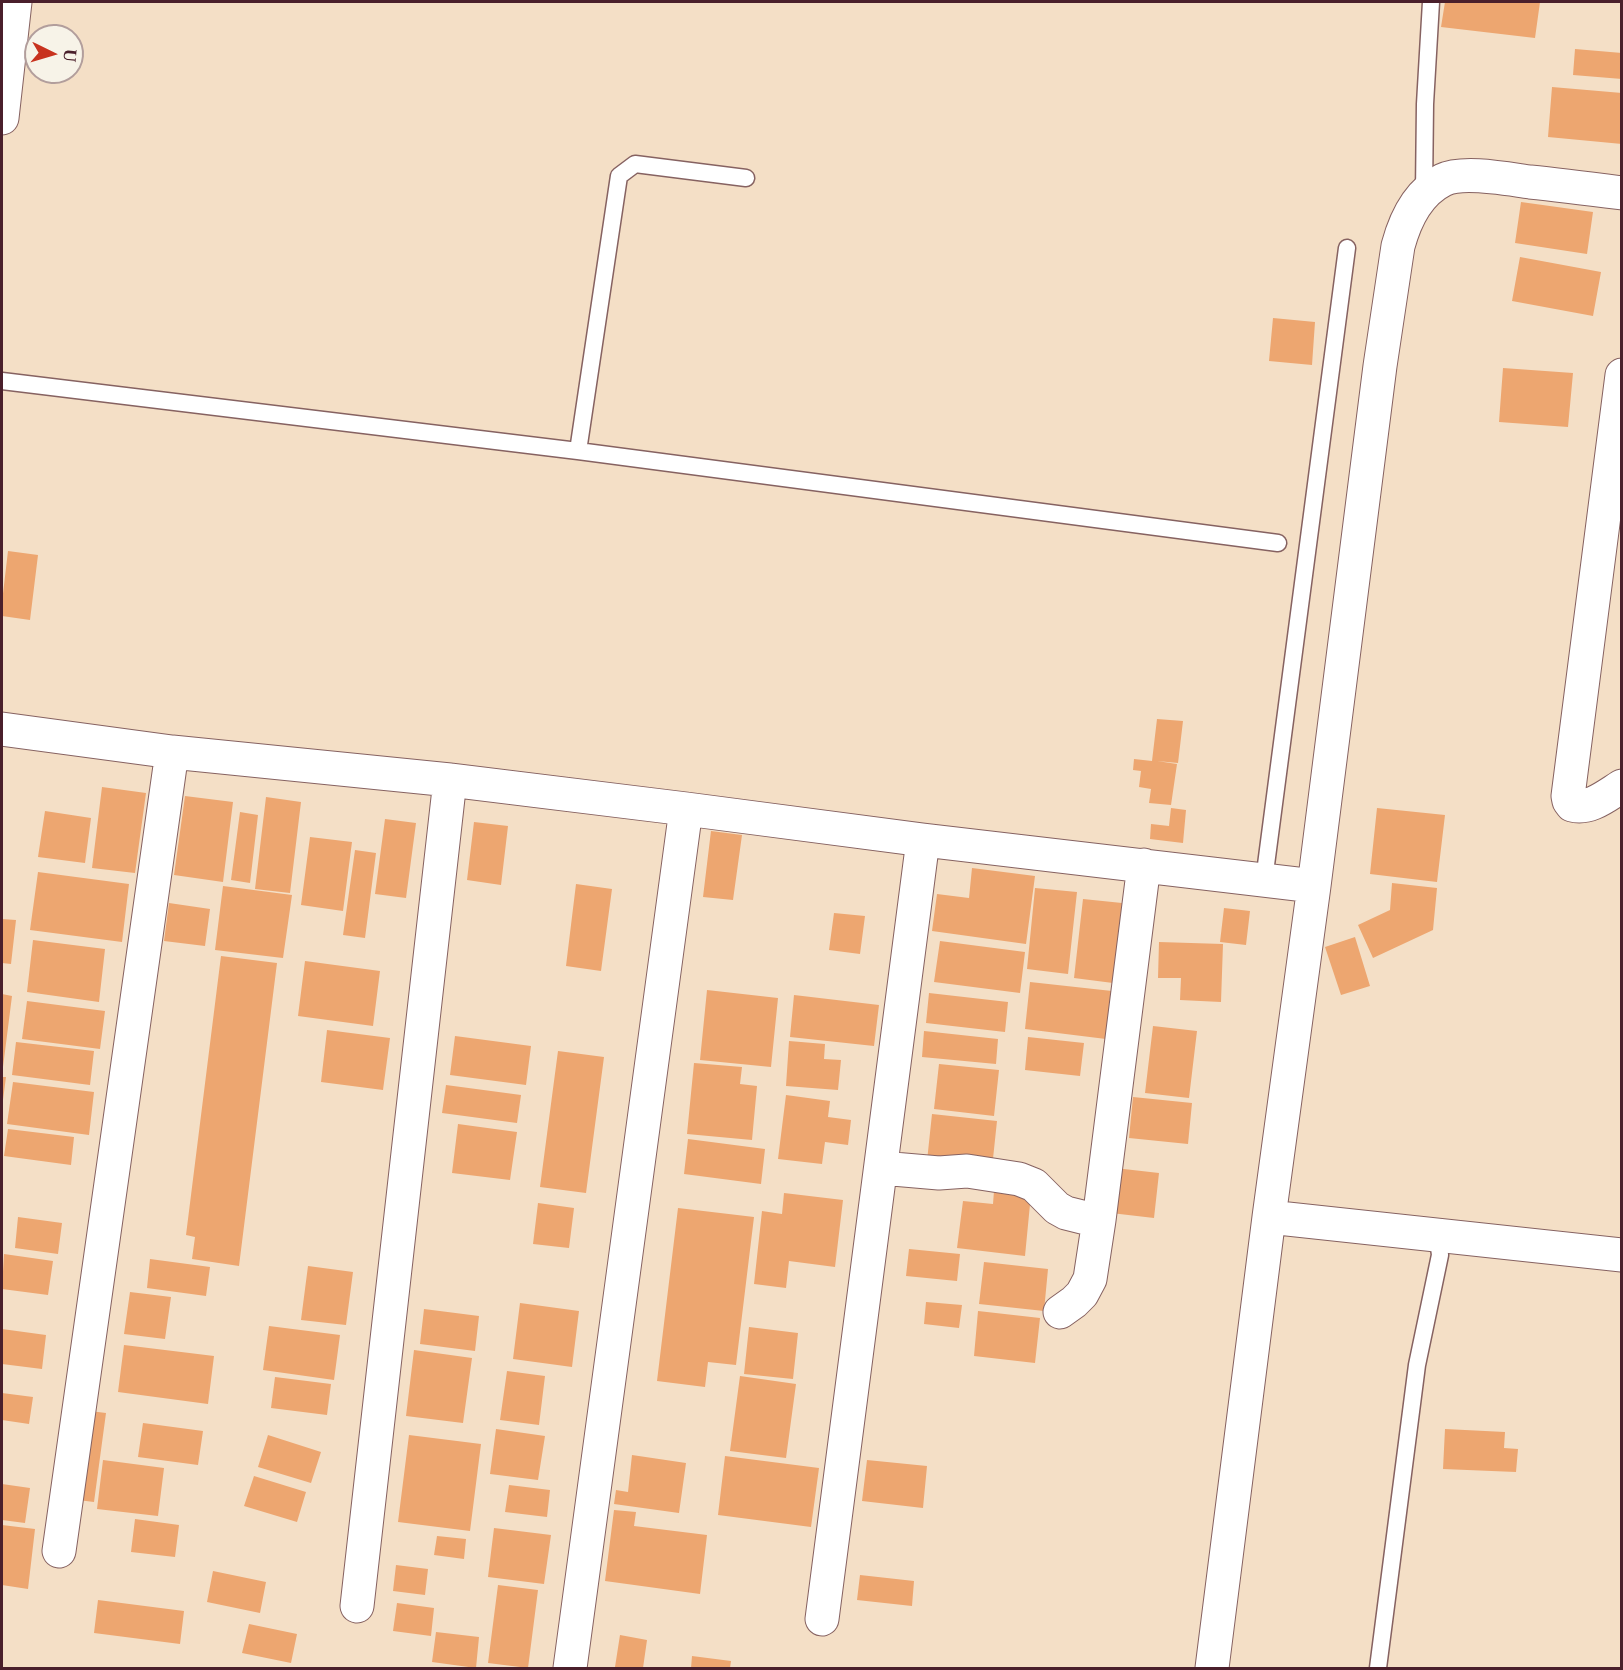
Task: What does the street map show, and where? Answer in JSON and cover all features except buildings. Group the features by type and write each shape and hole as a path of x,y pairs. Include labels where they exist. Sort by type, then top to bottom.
{"street":[{"path":"2,118 15,2"},
{"path":"1212,1668 1380,366 1398,246 1408,217 1424,195 1445,179 1456,176 1487,177 1622,193"},
{"path":"1622,375 1569,801 1572,805 1583,807 1622,786"},
{"path":"2,729 172,752 450,780 686,808 923,840 1314,886"},
{"path":"60,1551 172,752"},
{"path":"357,1606 450,780"},
{"path":"570,1668 686,808"},
{"path":"822,1619 923,840"},
{"path":"1060,1312 1082,1294 1090,1279 1143,865"},
{"path":"881,1168 939,1173 967,1172 1019,1179 1034,1185 1066,1214 1099,1220"},
{"path":"1269,1217 1622,1256"}],"lane":[{"path":"1424,195 1425,104 1431,2"},
{"path":"578,451 619,176 635,164 746,178"},
{"path":"1264,880 1347,248"},
{"path":"2,381 578,451 1278,543"},
{"path":"1378,1668 1417,1365 1440,1255 1434,1235"}]}
